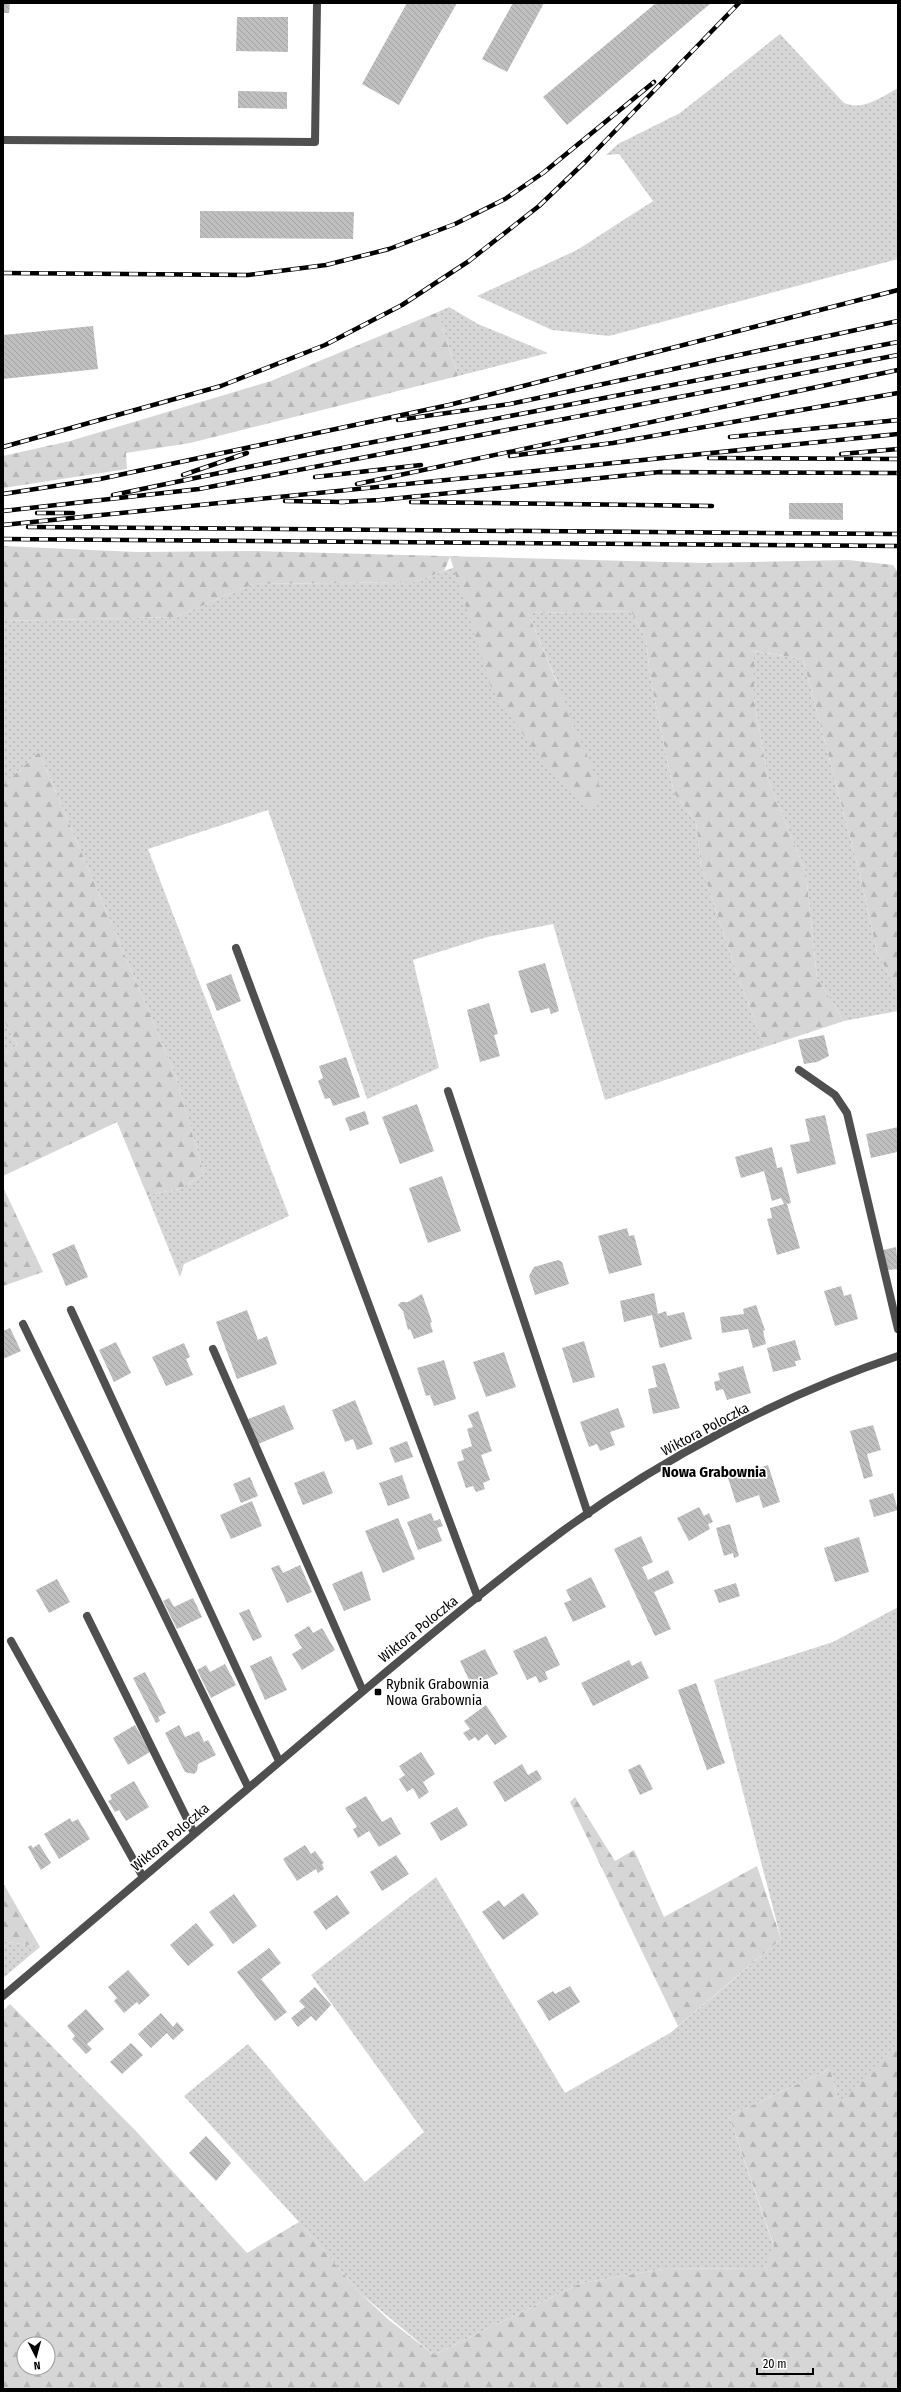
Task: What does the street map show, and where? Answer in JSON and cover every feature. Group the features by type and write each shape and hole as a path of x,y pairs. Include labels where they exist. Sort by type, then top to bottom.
{"street":[{"path":"3,140 315,142 318,3"},
{"path":"236,948 478,1598"},
{"path":"799,1070 835,1095 847,1113 898,1329"},
{"path":"448,1091 588,1514"},
{"path":"71,1310 279,1761"},
{"path":"23,1324 248,1787"},
{"path":"213,1349 363,1691"},
{"name":"Wiktora Poloczka","path":"3,1996 363,1691 478,1598 588,1514 656,1470 744,1423 822,1385 898,1356"},
{"path":"87,1616 194,1833"},
{"path":"11,1641 143,1877"}],"green space":[{"path":"780,34 844,103 851,105 865,104 879,99 898,88 898,259 609,336 552,330 477,296 577,250 653,201 619,154 606,155 618,144 680,113"},
{"path":"449,307 478,324 548,353 458,376 438,312"},
{"path":"438,312 458,376 190,443 126,453 127,469 3,488 3,456 70,441 271,381"},
{"path":"3,546 136,552 252,551 705,563 848,560 893,565 898,572 898,992 877,952 860,875 803,659 754,651 754,699 768,779 806,873 817,978 844,1021 765,1047 738,977 701,865 696,822 674,793 650,676 646,639 631,611 528,613 602,792 591,814 532,747 492,690 450,557 444,571 414,582 253,584 176,617 3,621"},
{"path":"455,567 559,687 528,613 631,611 646,639 650,676 674,793 696,822 701,865 738,977 765,1047 605,1100 553,924 487,937 413,960 439,1068 367,1099 268,810 148,849 289,1216 184,1264 180,1277 147,1195 180,1189 204,1174 175,1074 39,752 3,785 3,621 176,617 253,584 414,582"},
{"path":"753,651 803,659 860,875 877,952 898,992 898,1011 844,1021 817,978 806,873 768,779 754,699"},
{"path":"39,752 175,1074 204,1174 180,1189 147,1195 117,1122 3,1176 3,1054 17,1045 3,1019 3,785"},
{"path":"3,1019 17,1045 3,1054"},
{"path":"3,1187 43,1272 3,1286"},
{"path":"898,1607 898,2043 839,2103 830,2069 729,2116 774,2247 765,2268 663,2269 581,2283 434,2355 360,2293 299,2222 184,2096 248,2044 365,2182 424,2132 311,1975 436,1877 565,2093 670,2033 781,1939 714,1680 833,1642"},
{"path":"575,1797 615,1861 634,1850 664,1917 757,1866 781,1939 678,2026 570,1802"},
{"path":"3,1883 40,1947 3,1941"},
{"path":"3,1941 40,1947 3,1978"},
{"path":"10,2004 135,2130 247,2253 299,2222 360,2293 389,2320 434,2355 581,2283 663,2269 765,2268 774,2246 729,2116 830,2069 839,2102 898,2043 898,2389 3,2389 3,2011"}],"building":[{"path":"3,3 10,3 9,13 3,13"},
{"path":"407,3 457,3 399,105 362,84"},
{"path":"513,3 544,3 507,72 482,59"},
{"path":"656,3 711,3 567,125 543,97"},
{"path":"237,17 288,17 288,52 236,51"},
{"path":"238,91 287,92 287,109 238,108"},
{"path":"200,211 354,212 353,239 200,238"},
{"path":"93,326 98,369 3,379 3,335"},
{"path":"789,503 843,503 843,520 789,519"},
{"path":"545,963 559,1011 551,1014 549,1008 531,1013 518,971"},
{"path":"231,974 241,1001 217,1011 206,984"},
{"path":"489,1003 498,1034 494,1035 500,1056 480,1062 467,1010"},
{"path":"824,1035 829,1056 817,1062 804,1064 798,1040"},
{"path":"346,1057 360,1097 333,1106 330,1098 325,1099 318,1081 323,1078 319,1066"},
{"path":"417,1104 434,1151 400,1164 382,1117"},
{"path":"365,1111 369,1124 350,1131 345,1118"},
{"path":"825,1115 836,1164 797,1174 790,1145 810,1141 805,1119"},
{"path":"898,1127 898,1155 897,1152 871,1158 866,1134"},
{"path":"772,1147 777,1168 782,1167 791,1203 787,1204 800,1248 777,1255 767,1219 772,1218 770,1208 784,1204 781,1198 772,1201 764,1171 741,1178 735,1157"},
{"path":"442,1176 461,1231 428,1243 409,1188"},
{"path":"627,1228 629,1236 634,1235 642,1265 609,1274 598,1236"},
{"path":"74,1244 88,1277 66,1286 52,1254"},
{"path":"896,1247 898,1269 887,1270 883,1250"},
{"path":"558,1260 562,1262 569,1284 535,1295 529,1276 534,1267"},
{"path":"841,1286 844,1296 851,1294 858,1319 835,1326 824,1291"},
{"path":"654,1293 658,1314 666,1311 667,1316 684,1312 692,1339 660,1348 652,1315 624,1322 620,1301"},
{"path":"422,1294 432,1322 430,1323 433,1332 414,1339 410,1329 408,1330 403,1311 398,1305 401,1302 408,1302"},
{"path":"756,1305 765,1330 763,1331 766,1344 753,1348 748,1329 722,1333 720,1317 744,1314 743,1309"},
{"path":"247,1310 258,1340 267,1336 277,1364 237,1379 216,1322"},
{"path":"10,1328 21,1351 3,1359 3,1331"},
{"path":"795,1340 801,1360 795,1361 796,1366 773,1372 767,1348"},
{"path":"584,1341 595,1377 573,1383 562,1348"},
{"path":"116,1342 131,1373 114,1382 99,1350"},
{"path":"184,1343 190,1357 186,1359 193,1375 166,1386 152,1357"},
{"path":"504,1352 516,1387 486,1397 473,1362"},
{"path":"444,1360 456,1399 434,1406 430,1395 426,1396 417,1368"},
{"path":"665,1363 680,1408 653,1414 648,1389 657,1387 652,1366"},
{"path":"743,1366 751,1393 727,1400 723,1389 716,1391 714,1382 720,1380 718,1373"},
{"path":"355,1400 373,1444 357,1450 353,1439 345,1442 332,1410"},
{"path":"284,1405 294,1429 258,1444 248,1419"},
{"path":"618,1408 625,1427 610,1432 615,1445 600,1451 597,1444 589,1447 580,1422"},
{"path":"478,1411 492,1451 481,1455 490,1480 483,1483 485,1489 476,1492 473,1486 466,1488 457,1462 464,1460 461,1450 472,1446 467,1429 473,1427 468,1415"},
{"path":"873,1425 881,1450 867,1454 873,1476 864,1479 850,1431"},
{"path":"407,1441 413,1457 395,1463 389,1448"},
{"path":"768,1465 780,1502 763,1508 759,1495 736,1503 728,1478"},
{"path":"324,1471 333,1493 303,1505 294,1483"},
{"path":"402,1475 410,1498 388,1506 379,1483"},
{"path":"250,1477 258,1496 241,1503 233,1484"},
{"path":"893,1493 898,1510 874,1517 869,1500"},
{"path":"252,1501 262,1526 231,1539 220,1515"},
{"path":"699,1507 704,1516 709,1513 713,1522 708,1524 710,1529 689,1541 677,1518"},
{"path":"431,1513 434,1521 440,1519 443,1526 437,1528 442,1541 418,1550 407,1522"},
{"path":"398,1518 415,1559 383,1573 365,1531"},
{"path":"730,1524 739,1556 734,1558 733,1553 724,1556 716,1528"},
{"path":"641,1536 653,1562 642,1567 648,1580 668,1570 674,1583 654,1592 671,1629 655,1636 614,1549"},
{"path":"859,1537 869,1572 835,1582 824,1548"},
{"path":"279,1565 283,1573 300,1565 312,1592 287,1603 271,1568"},
{"path":"362,1571 371,1600 344,1611 332,1584"},
{"path":"591,1577 606,1607 573,1622 564,1603 571,1600 566,1590"},
{"path":"57,1579 70,1602 49,1613 36,1590"},
{"path":"736,1583 740,1596 719,1603 714,1590"},
{"path":"169,1598 174,1607 193,1598 202,1617 177,1629 163,1601"},
{"path":"249,1609 262,1637 253,1641 239,1613"},
{"path":"309,1626 313,1633 322,1628 335,1650 302,1670 292,1654 302,1648 294,1635"},
{"path":"546,1636 560,1665 545,1672 548,1679 539,1683 536,1676 527,1680 513,1651"},
{"path":"485,1649 498,1674 472,1686 460,1661"},
{"path":"271,1656 287,1690 265,1700 250,1666"},
{"path":"629,1660 632,1666 641,1661 649,1678 593,1706 581,1683"},
{"path":"225,1664 236,1685 211,1698 197,1670 206,1665 210,1672"},
{"path":"145,1672 166,1713 158,1717 160,1721 156,1723 133,1678"},
{"path":"696,1683 725,1763 707,1770 678,1690"},
{"path":"486,1705 507,1737 495,1745 487,1734 478,1741 475,1737 469,1741 463,1733 470,1729 464,1721"},
{"path":"135,1725 150,1752 128,1765 113,1738"},
{"path":"179,1725 185,1737 199,1731 204,1742 208,1740 216,1755 198,1764 197,1771 194,1774 185,1772 165,1733"},
{"path":"421,1752 435,1774 423,1782 429,1792 419,1799 413,1788 407,1792 403,1786 399,1779 405,1775 399,1766"},
{"path":"522,1764 528,1775 537,1770 542,1779 505,1802 493,1782"},
{"path":"640,1764 653,1789 640,1795 628,1770"},
{"path":"134,1781 149,1807 126,1821 119,1810 115,1812 108,1801 112,1799 110,1795"},
{"path":"366,1796 382,1822 391,1817 401,1834 379,1847 369,1831 358,1838 353,1829 357,1827 345,1808"},
{"path":"457,1807 468,1825 441,1841 430,1823"},
{"path":"70,1818 72,1822 78,1819 90,1839 59,1859 44,1834"},
{"path":"39,1844 51,1863 41,1870 28,1847 31,1845 33,1848"},
{"path":"305,1845 311,1854 315,1851 324,1863 322,1864 324,1869 318,1873 316,1869 297,1881 283,1859"},
{"path":"396,1855 409,1874 382,1891 370,1872"},
{"path":"523,1893 539,1914 503,1940 482,1912 499,1900 504,1907"},
{"path":"234,1894 257,1926 233,1944 209,1912"},
{"path":"337,1895 350,1913 326,1930 313,1912"},
{"path":"196,1923 214,1945 188,1966 170,1945"},
{"path":"269,1948 281,1963 261,1979 287,2012 275,2021 237,1972"},
{"path":"128,1970 150,1995 139,2005 137,2002 124,2013 114,2001 117,1998 108,1987"},
{"path":"570,1986 580,2002 549,2021 537,2001 553,1991 555,1994"},
{"path":"315,1987 331,2005 316,2021 311,2016 298,2027 291,2018 305,2007 299,2001"},
{"path":"86,2009 104,2029 87,2044 92,2049 86,2054 72,2039 75,2036 67,2026"},
{"path":"161,2013 173,2027 177,2022 184,2030 173,2040 167,2033 151,2048 138,2034"},
{"path":"131,2043 143,2055 122,2074 110,2062"},
{"path":"206,2136 231,2163 216,2181 189,2153"}],"railway":[{"path":"3,447 221,386 325,345 402,305 469,261 539,206 585,162 739,3"},
{"path":"3,273 248,275 326,265 389,249 455,224 505,199 543,173 654,82"},
{"path":"3,494 100,479 449,405 898,290"},
{"path":"398,420 510,404 898,321"},
{"path":"113,495 316,453 898,342"},
{"path":"3,511 199,489 898,355"},
{"path":"357,484 898,370"},
{"path":"510,456 613,443 898,393"},
{"path":"730,437 898,420"},
{"path":"3,525 898,434"},
{"path":"841,454 898,449"},
{"path":"183,475 247,453"},
{"path":"709,458 898,459"},
{"path":"315,477 421,465"},
{"path":"340,502 380,500 660,472 898,473"},
{"path":"285,501 345,502"},
{"path":"411,502 712,506"},
{"path":"37,513 73,513"},
{"path":"28,527 898,534"},
{"path":"3,539 898,546"}],"place":[{"name":"Rybnik Grabownia Nowa Grabownia","path":"378,1692"}],"district":[{"name":"Nowa Grabownia","path":"714,1472"}]}
